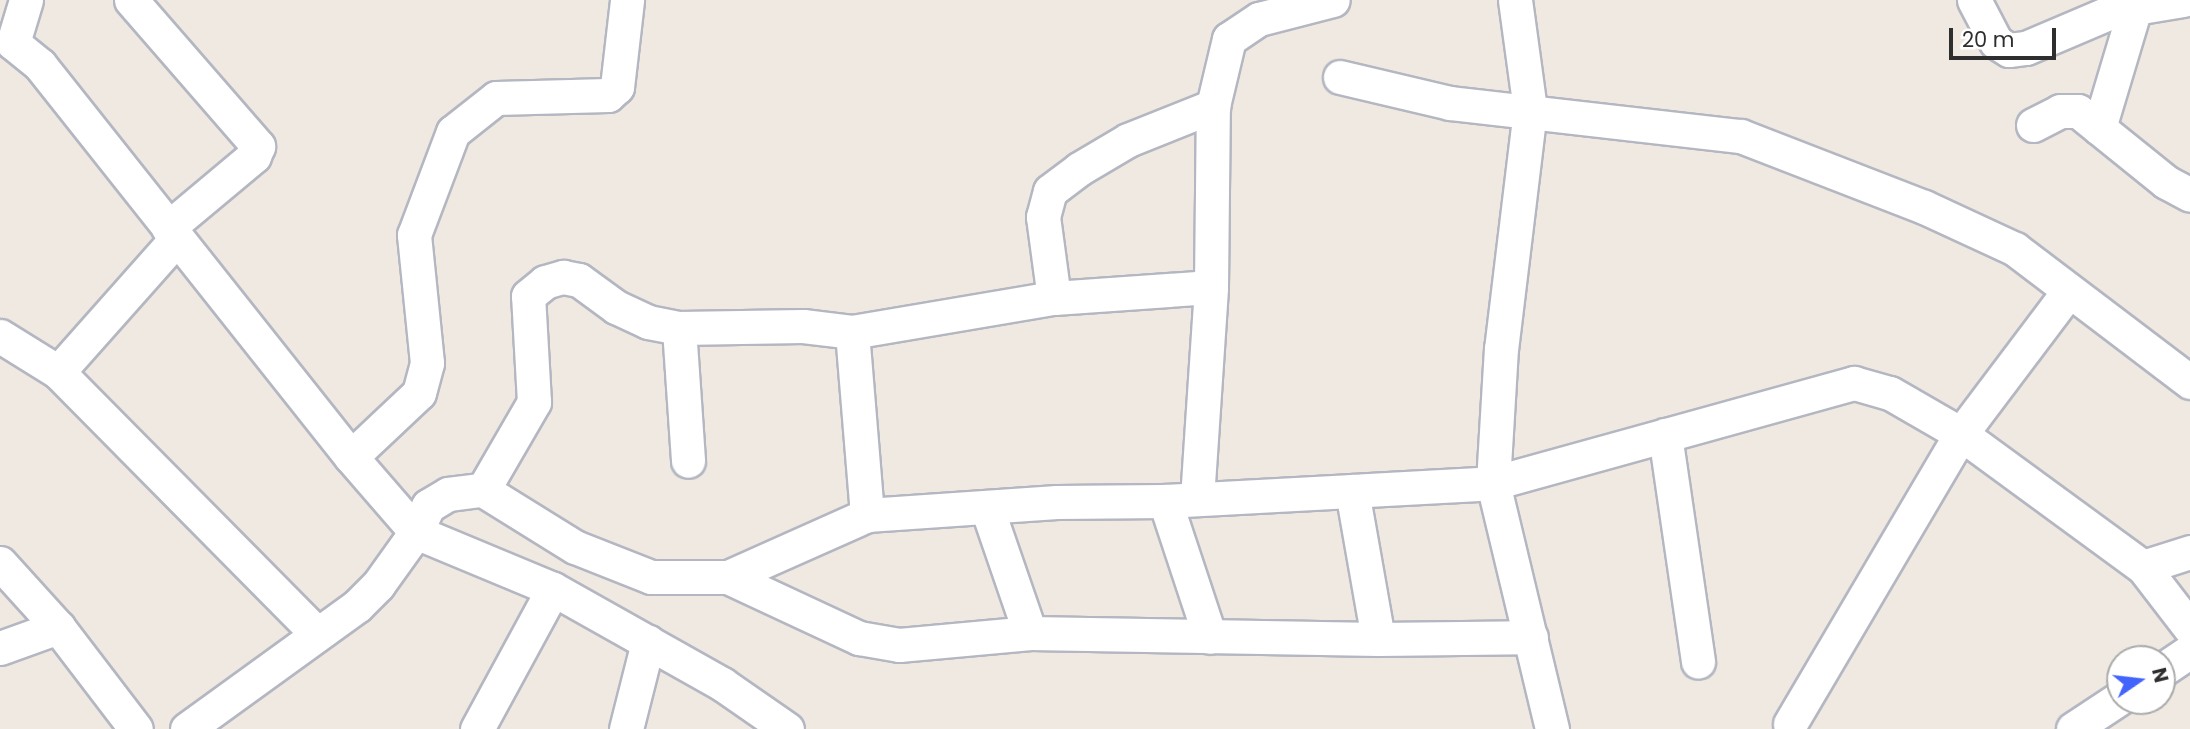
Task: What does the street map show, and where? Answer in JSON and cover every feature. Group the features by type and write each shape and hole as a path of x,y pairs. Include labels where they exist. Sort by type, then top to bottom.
{"street":[{"path":"26,0 6,47 40,65 351,457 416,533 553,589 722,684 787,729"},
{"path":"58,372 172,233 254,156 258,146 131,0"},
{"path":"351,457 419,393 427,363 414,235 453,132 496,98 608,95 617,87 627,0"},
{"path":"1210,637 1181,500 1211,287 1213,106 1229,38 1259,19 1333,0"},
{"path":"1515,0 1530,110 1501,348 1493,483 1552,729"},
{"path":"1974,0 1996,42 2008,50 2026,48 2111,12 2183,0"},
{"path":"2099,128 2135,8"},
{"path":"1340,77 1450,103 1741,136 1924,207 2015,249 2068,292 2190,382"},
{"path":"1054,298 1043,217 1050,191 1079,169 1128,140 1213,106"},
{"path":"2033,125 2060,111 2078,111 2166,182 2190,195"},
{"path":"484,489 534,402 528,296 545,282 563,277 579,280 627,312 648,322 679,328 803,326 852,332 1054,298 1211,287"},
{"path":"1790,724 1961,435 2068,292"},
{"path":"679,328 688,461"},
{"path":"852,332 867,515"},
{"path":"0,336 58,372 316,633"},
{"path":"187,729 316,633 357,606 378,585 416,533 428,506 448,494 484,489 575,548 652,577 728,577 867,515 1057,502 1181,500 1493,483 1854,383 1890,393 1961,435 2143,567 2190,628"},
{"path":"1665,435 1698,662"},
{"path":"1352,491 1378,639"},
{"path":"988,508 1030,633"},
{"path":"2143,567 2190,552"},
{"path":"0,563 58,627 136,729"},
{"path":"728,577 859,638 899,645 1030,633 1378,639 1531,637"},
{"path":"477,729 553,589"},
{"path":"0,648 58,627"},
{"path":"626,729 648,642"},
{"path":"2073,729 2106,707"}]}
